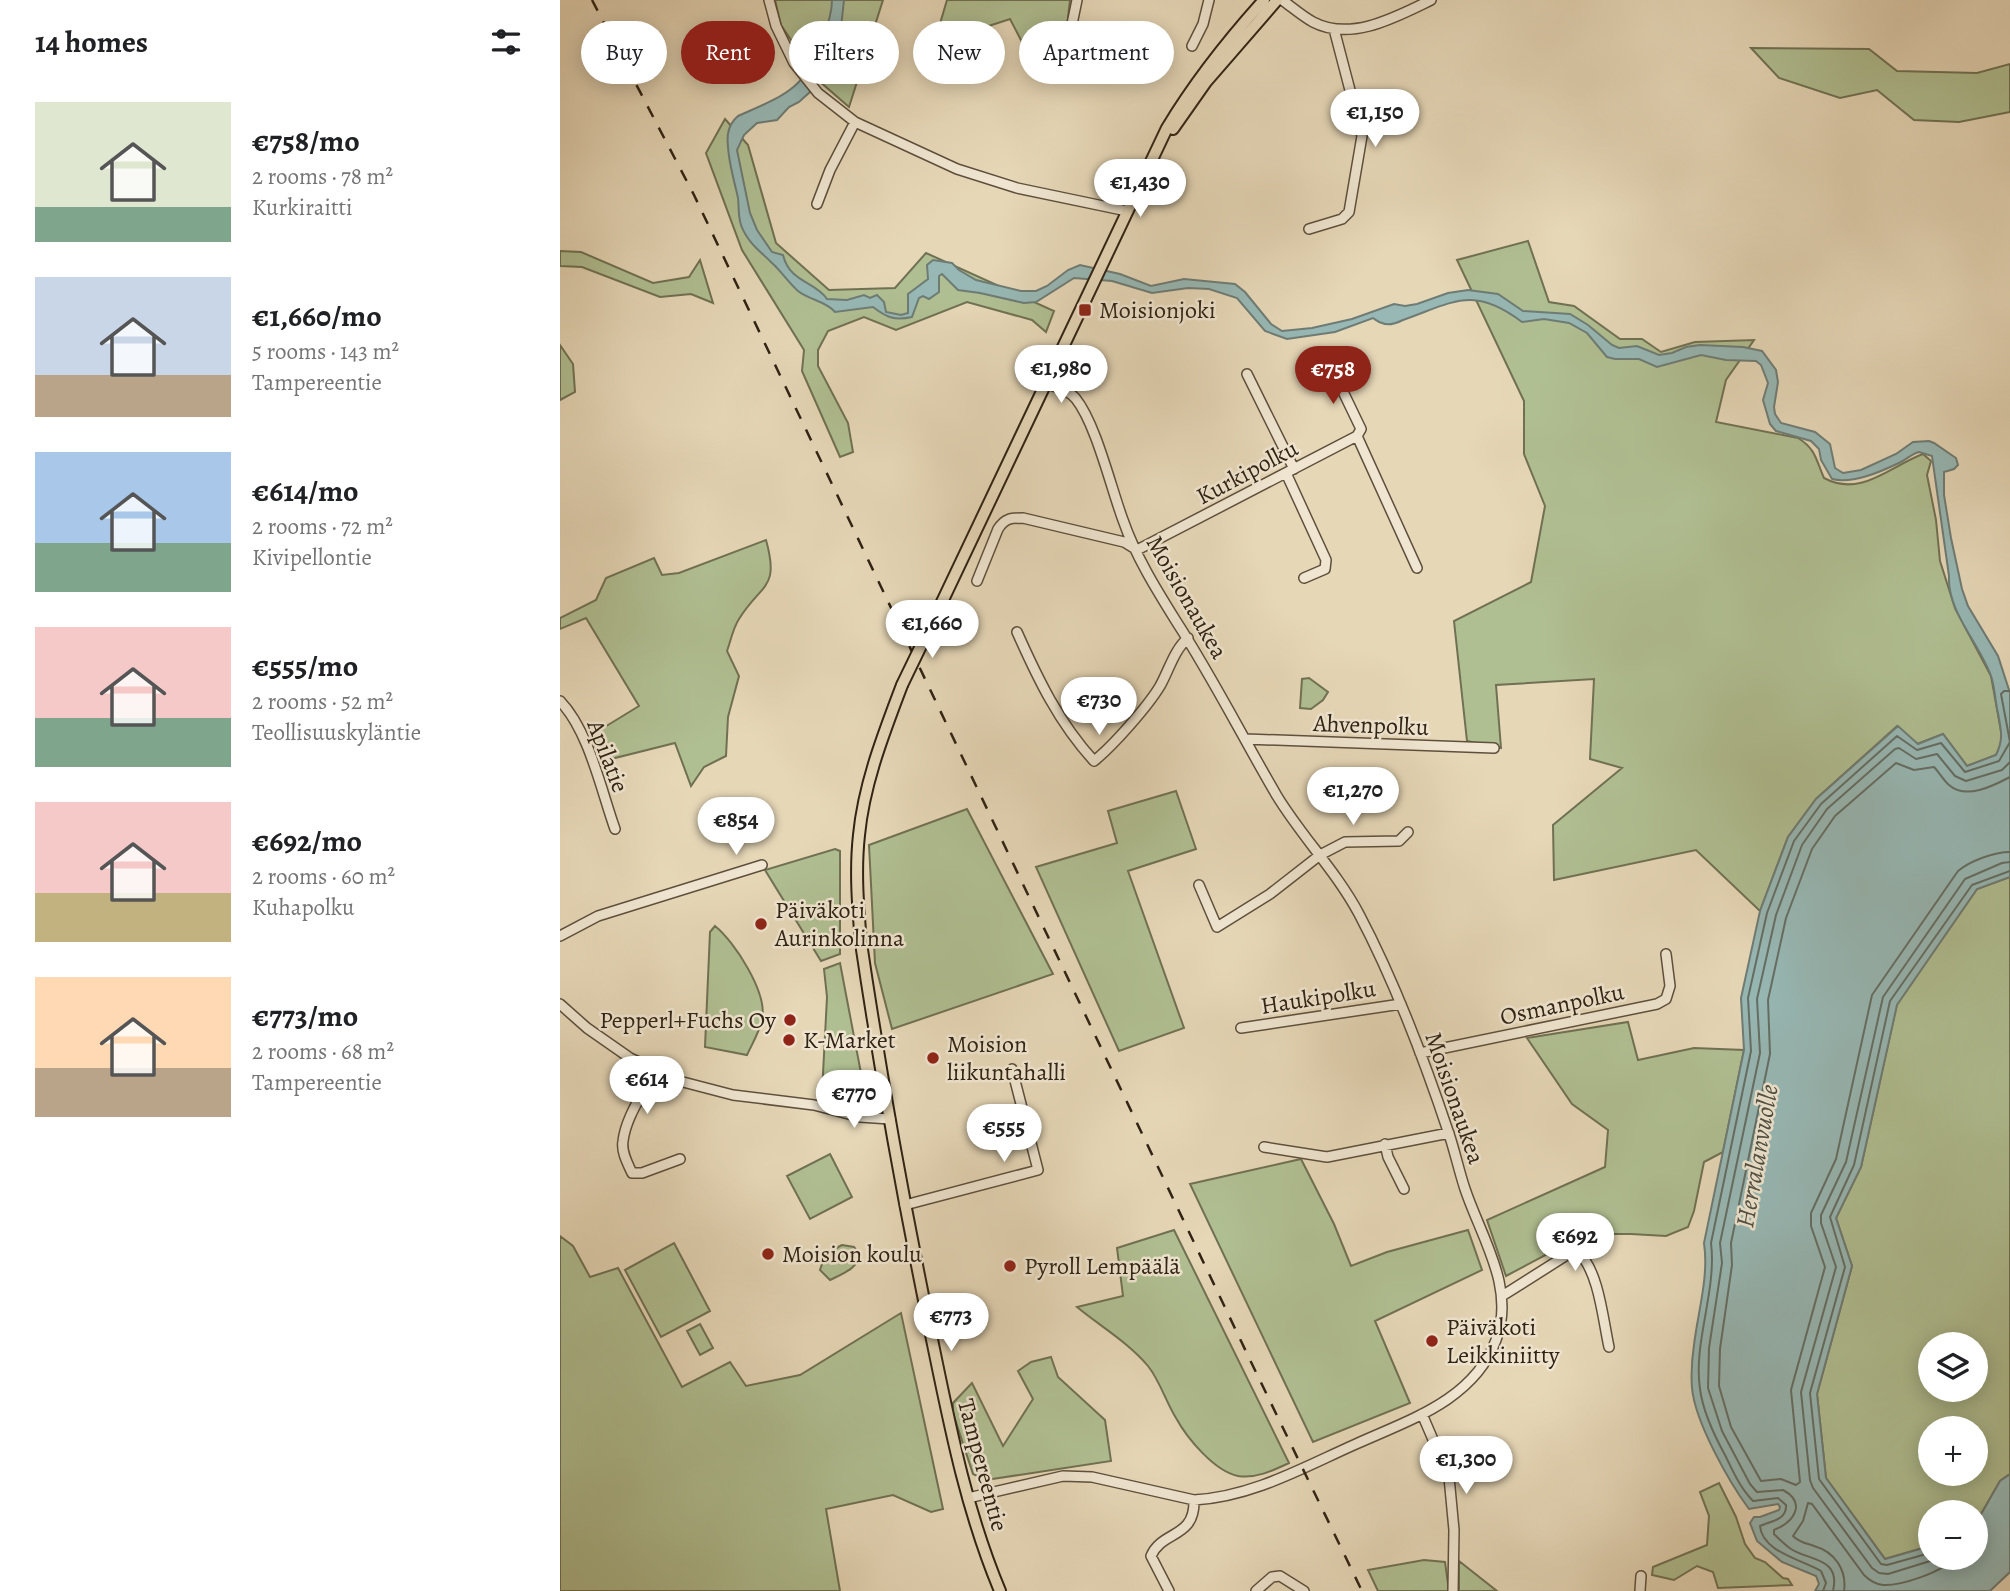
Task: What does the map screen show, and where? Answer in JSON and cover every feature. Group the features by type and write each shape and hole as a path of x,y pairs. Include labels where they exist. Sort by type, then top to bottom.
{"main road":[{"name":"Tampereentie","path":"1000,1591 968,1498 949,1430 890,1119 861,943 858,857 865,800 880,744 902,685 1167,128 1193,85 1264,0"},
{"name":"Tampereentie","path":"1154,158 1206,82 1279,0"}],"street":[{"path":"769,0 784,44 805,76 835,108 855,122 957,169 1017,188 1127,211"},
{"path":"1073,21 1077,0"},
{"path":"1192,46 1203,23 1209,0"},
{"path":"1279,0 1312,22 1334,29 1364,28 1431,0"},
{"path":"1309,229 1342,219 1349,212 1362,136 1334,29"},
{"path":"817,204 834,162 855,122"},
{"path":"1247,374 1326,560 1325,569 1304,578"},
{"path":"1336,377 1361,429 1357,436 1417,568"},
{"name":"Moisionaukea","path":"968,1498 1063,1476 1092,1477 1194,1500 1225,1496 1259,1487 1422,1415 1456,1395 1477,1374 1497,1338 1502,1296 1495,1265 1465,1189 1449,1133 1420,1053 1401,1004 1360,915 1291,817 1188,638 1151,580 1125,525 1087,415 1074,395 1045,383"},
{"name":"Kurkipolku","path":"1137,550 1357,436"},
{"path":"977,581 998,529 1002,522 1010,518 1023,518 1124,542 1137,550"},
{"path":"1017,632 1043,690 1063,723 1094,761 1107,751 1159,688 1181,645 1188,638"},
{"name":"Apilatie","path":"560,701 583,738 615,829"},
{"name":"Ahvenpolku","path":"1246,739 1494,748"},
{"path":"1199,885 1217,927 1270,894 1320,855 1345,842 1398,841 1408,832"},
{"path":"560,936 598,916 762,865"},
{"name":"Osmanpolku","path":"1420,1053 1657,1004 1666,999 1670,986 1666,954"},
{"path":"560,1004 587,1028 630,1058 683,1082 733,1095 890,1119"},
{"name":"Haukipolku","path":"1241,1028 1401,1004"},
{"path":"905,1205 1038,1170 1012,1069"},
{"path":"654,1070 635,1106 623,1142 623,1151 632,1173 642,1173 680,1159"},
{"path":"824,1107 887,1099"},
{"path":"1264,1147 1326,1157 1449,1133"},
{"path":"1385,1144 1388,1157 1404,1189"},
{"path":"1502,1296 1570,1253 1579,1253 1590,1270 1600,1301 1609,1347"},
{"path":"1422,1415 1449,1477 1454,1530 1454,1591"},
{"path":"1169,1591 1152,1563 1151,1556 1154,1549 1187,1525 1193,1517 1194,1500"},
{"path":"1256,1591 1272,1577 1280,1576 1304,1591"},
{"path":"1640,1591 1641,1576"}],"green space":[{"path":"775,0 883,0 876,21 789,21 789,37 781,25"},
{"path":"947,0 1070,0 1068,21 1019,21 1019,36 1010,19 941,21"},
{"path":"1751,48 1869,49 1897,71 1977,73 2010,64 2010,112 1959,122 1914,120 1877,90 1840,98 1779,78"},
{"path":"823,84 856,84 849,107"},
{"path":"725,119 748,145 776,243 829,290 895,288 926,253 1054,311 1046,332 1032,320 967,302 896,330 864,317 828,331 818,350 818,366 848,423 853,452 840,457 802,371 804,350 742,250 706,153"},
{"path":"1528,241 1549,302 1574,306 1620,339 1642,339 1661,352 1695,342 1754,340 1726,380 1716,422 1798,438 1812,451 1824,478 1838,483 1850,484 1875,478 1923,454 1931,461 1927,475 1936,520 1940,561 1955,608 1991,676 2003,742 1996,755 1967,766 1943,734 1917,744 1897,726 1816,799 1788,837 1760,911 1696,850 1554,880 1553,825 1622,768 1590,759 1594,679 1496,685 1501,748 1467,741 1454,621 1531,582 1545,506 1524,454 1524,401 1457,260"},
{"path":"560,251 581,252 653,283 689,277 700,260 713,303 691,294 660,297 582,267 560,266"},
{"path":"560,345 573,364 575,392 560,400"},
{"path":"766,540 771,568 769,577 766,585 737,623 727,651 739,676 728,717 726,756 704,767 691,786 675,743 603,761 590,736 639,706 586,618 560,629 560,618 596,600 606,578 654,558 662,575 679,573"},
{"path":"1309,678 1328,692 1323,700 1311,709 1300,708 1302,679"},
{"path":"1176,791 1196,849 1128,871 1184,1028 1119,1051 1036,867 1117,843 1108,811"},
{"path":"967,809 1053,974 892,1029 875,963 869,845"},
{"path":"835,849 840,851 840,954 821,961 765,870"},
{"path":"2010,877 2010,1474 2000,1481 1988,1502 1918,1500 1918,1549 1885,1559 1826,1478 1817,1394 1852,1266 1836,1218 1861,1167 1897,1004 1977,889"},
{"path":"715,926 740,955 760,996 762,1019 747,1055 705,1047 710,932"},
{"path":"840,963 865,1094 822,1093 827,997 824,969"},
{"path":"1628,1022 1638,1060 1694,1048 1744,1050 1723,1152 1704,1162 1688,1227 1666,1236 1585,1234 1506,1276 1487,1220 1605,1167 1608,1130 1572,1104 1527,1038"},
{"path":"830,1154 852,1197 810,1219 787,1176"},
{"path":"1301,1159 1334,1224 1351,1266 1387,1252 1468,1230 1482,1270 1375,1321 1410,1403 1313,1442 1190,1184"},
{"path":"1174,1230 1289,1463 1251,1476 1238,1476 1220,1468 1202,1453 1187,1435 1148,1366 1123,1342 1077,1307 1123,1296 1117,1248"},
{"path":"560,1236 573,1246 590,1277 618,1268 682,1387 730,1362 746,1386 800,1375 901,1313 943,1509 931,1512 893,1495 826,1509 840,1591 560,1591"},
{"path":"674,1243 710,1311 661,1337 625,1270"},
{"path":"842,1245 854,1247 860,1255 856,1264 830,1280 820,1270 823,1261 828,1254"},
{"path":"700,1324 713,1348 700,1355 687,1331"},
{"path":"1051,1357 1058,1377 1105,1420 1111,1461 986,1480 973,1474 953,1413 953,1403 972,1383 1003,1446 1033,1399 1018,1371 1031,1362"},
{"path":"1719,1483 1736,1517 1745,1544 1755,1558 1765,1562 1792,1585 1718,1588 1713,1572 1697,1566 1674,1580 1652,1575 1653,1567 1707,1545 1709,1516 1700,1492"},
{"path":"1424,1560 1445,1562 1449,1591 1378,1591 1368,1570"},
{"path":"1459,1561 1497,1591 1459,1591"}],"water":[{"path":"832,0 844,0 842,21 828,21"},
{"name":"Herralanvuolle","path":"797,84 815,84 811,91 789,107 777,120 757,123 744,135 737,150 750,213 757,230 772,252 783,255 791,271 827,299 847,300 864,295 870,298 877,295 884,302 886,312 901,315 908,313 908,294 928,279 927,265 933,260 952,263 976,280 1021,291 1036,291 1080,265 1120,274 1151,286 1184,279 1235,284 1271,324 1282,331 1312,328 1352,319 1394,304 1417,304 1448,293 1468,290 1498,294 1523,311 1570,314 1619,348 1637,346 1659,355 1700,345 1743,347 1762,351 1776,370 1778,382 1775,414 1781,423 1815,432 1830,444 1835,468 1843,473 1861,470 1896,454 1913,442 1929,441 1956,458 1958,465 1944,472 1944,495 1962,589 1968,606 1998,656 2010,693 2010,877 1977,889 1897,1005 1861,1167 1836,1218 1852,1266 1817,1394 1826,1478 1885,1559 1918,1549 1918,1570 1988,1570 1988,1502 2000,1481 2010,1474 2010,1572 1990,1591 1815,1591 1819,1584 1816,1576 1782,1562 1757,1541 1750,1523 1754,1517 1779,1510 1780,1507 1778,1504 1749,1509 1723,1468 1706,1434 1694,1402 1692,1383 1693,1350 1704,1281 1704,1243 1744,1050 1741,998 1760,911 1788,837 1816,799 1898,726 1918,744 1943,734 1967,766 1996,755 2000,744 2001,730 1991,676 1953,602 1932,456 1919,452 1866,476 1849,480 1832,479 1821,460 1819,449 1811,441 1776,431 1770,424 1763,400 1768,383 1761,365 1756,361 1726,360 1701,355 1657,367 1639,359 1615,359 1607,357 1587,333 1569,323 1544,319 1522,322 1505,311 1476,300 1450,303 1392,324 1384,324 1373,318 1335,332 1287,339 1265,331 1237,298 1209,289 1188,288 1152,293 1112,281 1074,278 1036,302 1024,303 958,290 942,274 939,276 939,292 929,299 923,296 919,298 912,317 891,317 873,307 835,312 827,305 798,291 754,246 740,222 730,162 729,130 738,116"}],"railway":[{"path":"592,0 694,195 1362,1591"}],"place":[{"name":"Moisionjoki","path":"1085,310"},
{"name":"Päiväkoti Aurinkolinna","path":"761,924"},
{"name":"Pepperl+Fuchs Oy","path":"790,1020"},
{"name":"K-Market","path":"789,1040"},
{"name":"Moision liikuntahalli","path":"933,1058"},
{"name":"Moision koulu","path":"768,1254"},
{"name":"Pyroll Lempäälä","path":"1010,1266"},
{"name":"Päiväkoti Leikkiniitty","path":"1432,1341"}]}
